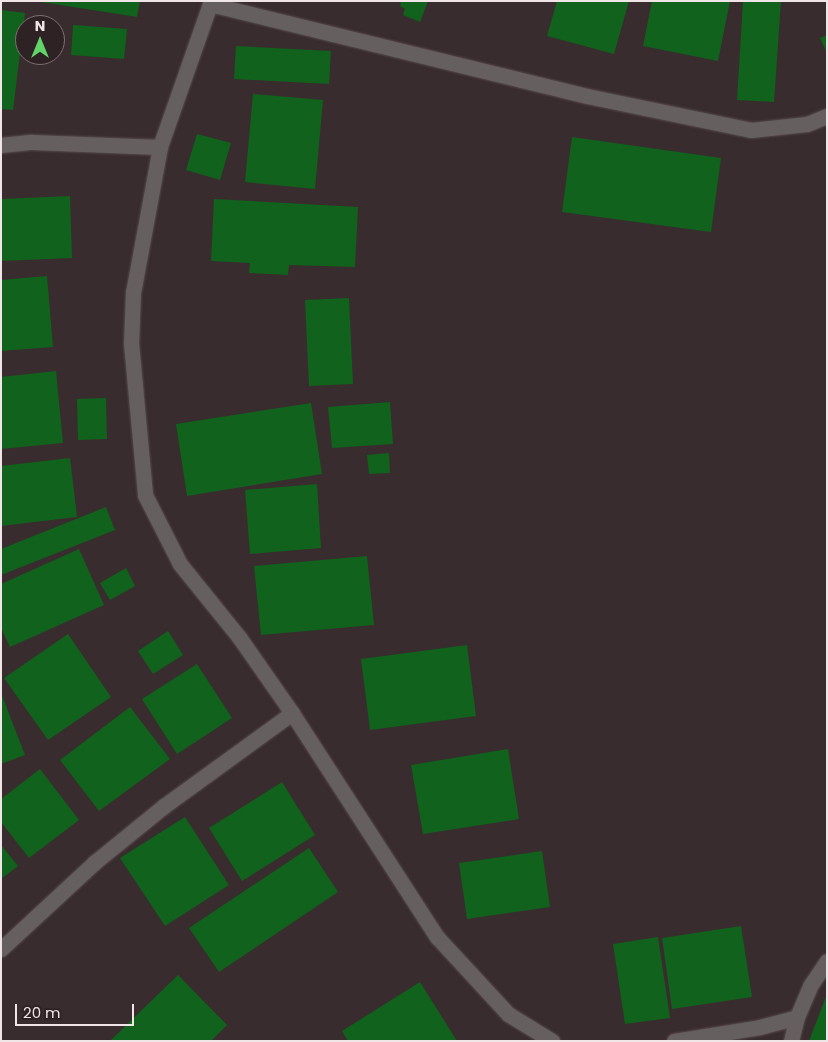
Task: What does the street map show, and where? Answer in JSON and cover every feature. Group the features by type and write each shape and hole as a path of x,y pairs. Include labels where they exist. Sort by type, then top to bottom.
{"street":[{"path":"552,1041 508,1014 437,938 292,712 239,637 180,564 145,495 132,343 133,292 160,147 210,3 578,94 751,130 807,124 827,116"},
{"path":"1,145 32,142 160,147"},
{"path":"1,949 95,862 164,806 292,712"},
{"path":"791,1041 797,1017 810,986 827,961"},
{"path":"674,1041 760,1027 797,1017"}],"building":[{"path":"35,1 140,1 137,17"},
{"path":"401,1 428,1 420,22 403,15 405,9 400,6"},
{"path":"557,1 629,1 614,54 547,36"},
{"path":"652,1 730,1 718,61 643,46"},
{"path":"743,1 781,1 774,102 737,100"},
{"path":"1,10 25,13 25,15 15,15 15,65 19,65 13,110 1,109"},
{"path":"73,25 127,29 124,59 71,55"},
{"path":"827,35 827,53 820,38"},
{"path":"236,46 331,51 329,84 234,79"},
{"path":"253,94 323,100 315,189 245,182"},
{"path":"197,134 231,143 220,180 186,170"},
{"path":"572,137 721,158 711,232 562,212"},
{"path":"70,196 72,258 1,261 1,199"},
{"path":"214,199 358,207 355,267 289,265 288,275 249,273 250,263 211,261"},
{"path":"47,276 53,347 1,351 1,280"},
{"path":"349,298 353,384 309,386 305,300"},
{"path":"56,371 63,443 1,449 1,377"},
{"path":"106,398 107,439 78,440 77,399"},
{"path":"390,402 393,444 332,448 328,407"},
{"path":"311,403 322,474 187,496 176,424"},
{"path":"389,453 390,473 369,474 367,455"},
{"path":"70,458 77,517 1,526 1,466"},
{"path":"317,484 321,548 250,554 245,490"},
{"path":"106,507 115,530 1,575 1,549"},
{"path":"79,549 104,605 10,647 1,628 1,584"},
{"path":"367,556 374,625 261,635 254,566"},
{"path":"126,568 135,586 110,600 100,583"},
{"path":"168,631 183,655 153,674 138,651"},
{"path":"68,634 111,697 48,740 4,678"},
{"path":"467,645 476,716 370,730 361,659"},
{"path":"197,664 232,718 177,754 142,699"},
{"path":"1,693 25,755 1,764"},
{"path":"130,707 170,759 99,811 60,760"},
{"path":"508,749 519,819 423,834 411,765"},
{"path":"40,769 79,820 29,858 1,822 1,799"},
{"path":"282,782 315,835 242,881 209,828"},
{"path":"185,817 229,885 165,926 120,858"},
{"path":"1,845 18,866 1,879"},
{"path":"309,848 338,892 219,972 189,928"},
{"path":"542,851 550,907 467,919 459,863"},
{"path":"741,926 752,997 672,1009 662,938"},
{"path":"658,937 670,1018 625,1024 613,944"},
{"path":"178,975 227,1025 211,1041 110,1041"},
{"path":"420,982 457,1041 348,1041 342,1031"},
{"path":"827,994 827,1041 809,1041"}]}
